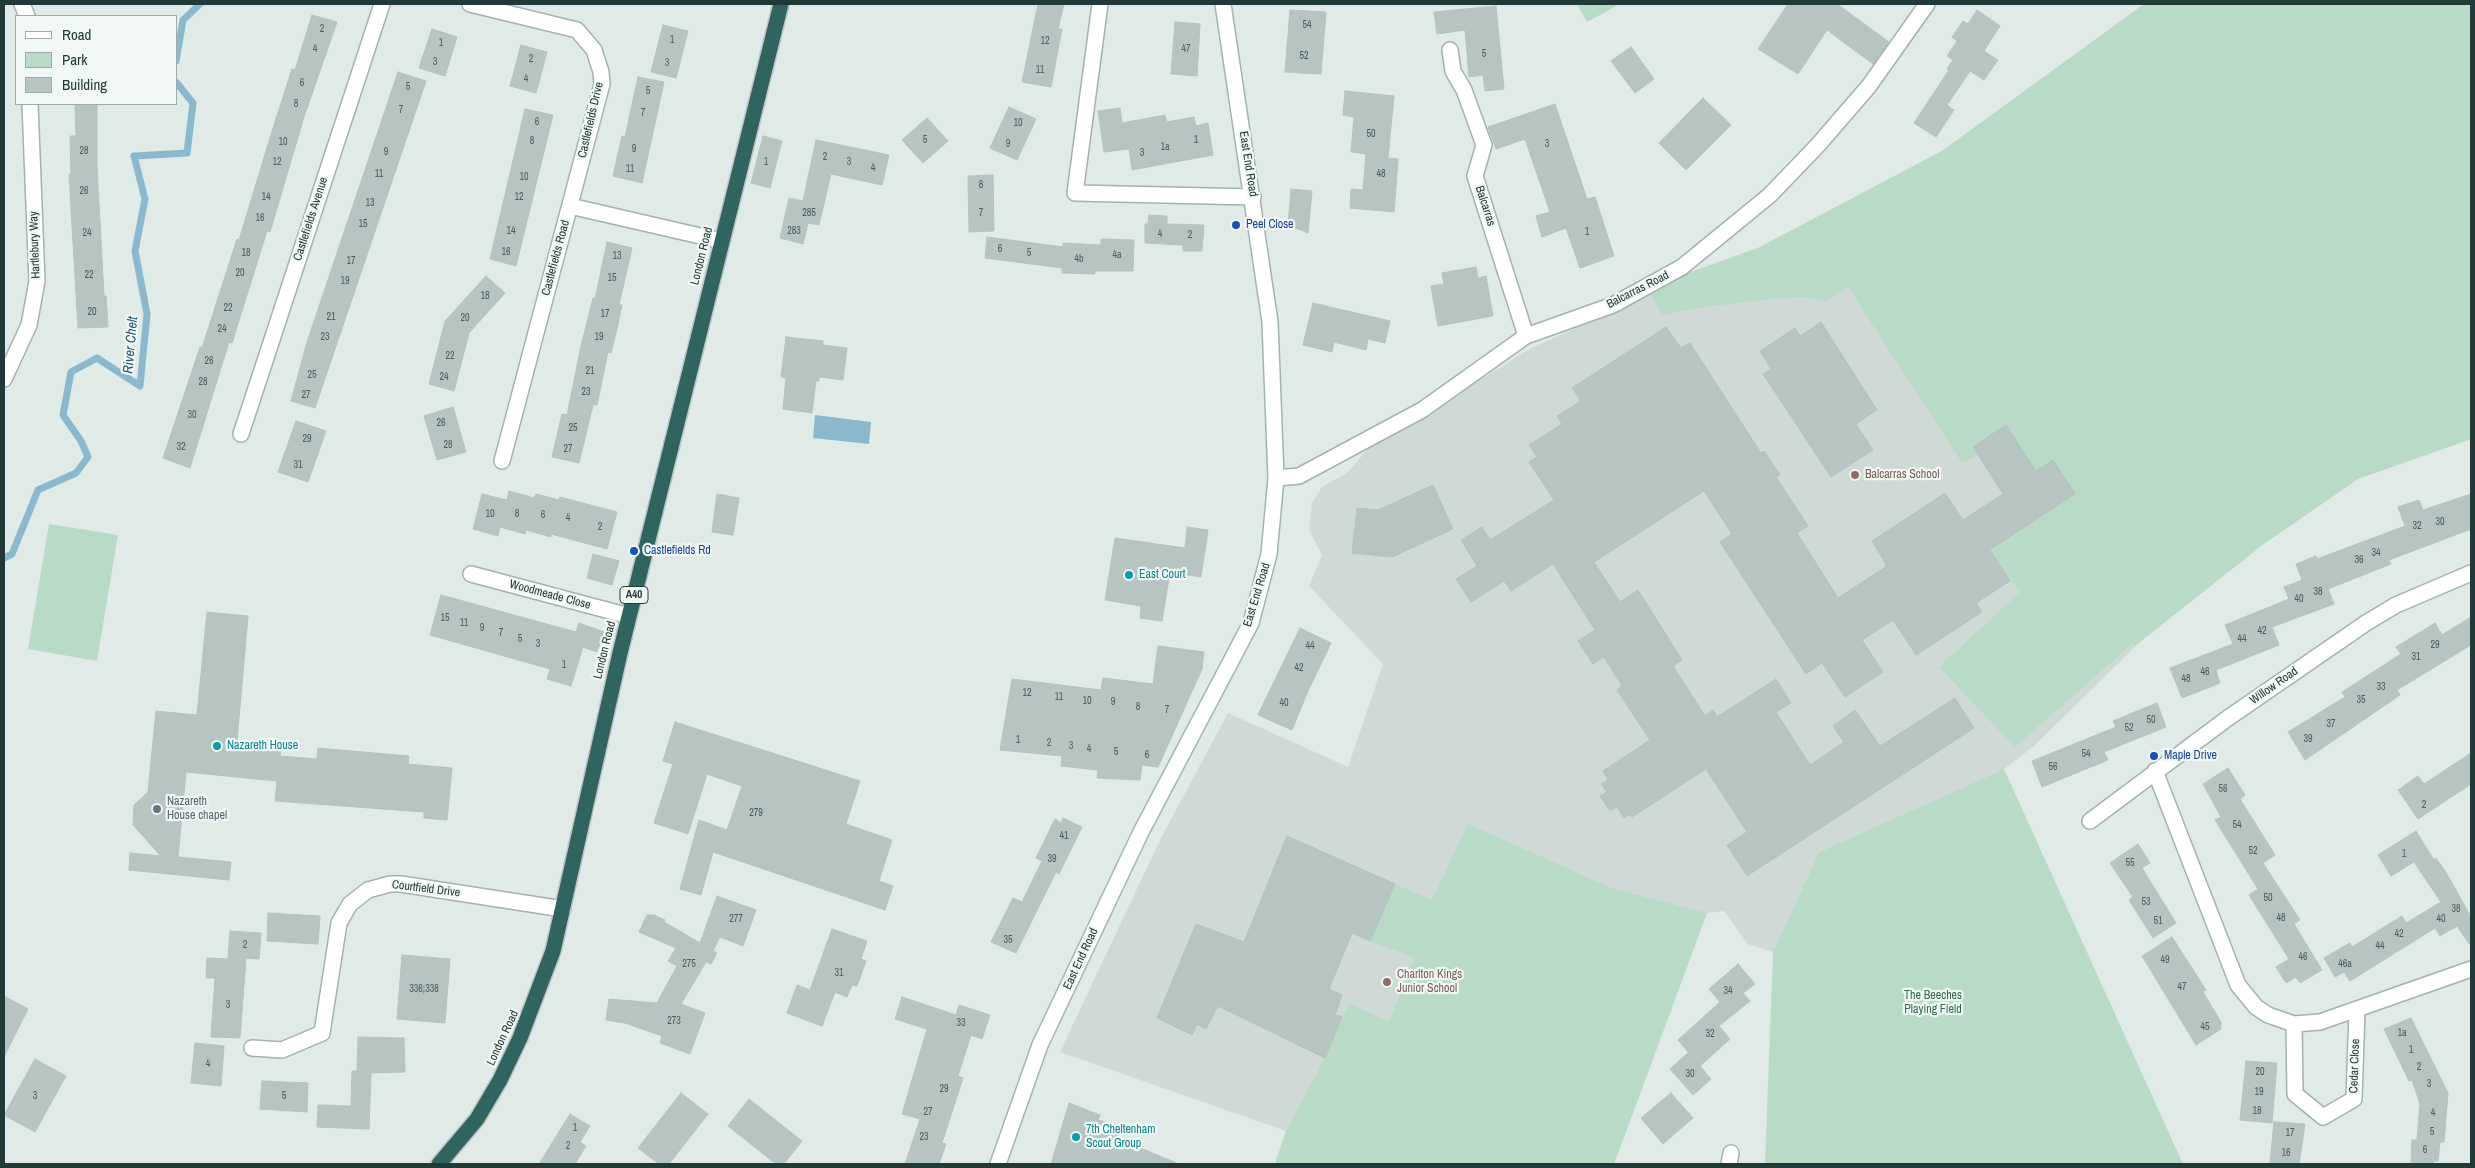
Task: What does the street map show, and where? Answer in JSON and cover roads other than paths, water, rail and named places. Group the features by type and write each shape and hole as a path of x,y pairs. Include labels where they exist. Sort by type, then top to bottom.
{"highway":[{"name":"London Road","path":"439,1164 477,1119 500,1080 520,1038 553,951 629,616 781,4"}],"street":[{"name":"Castlefields Avenue","path":"241,434 382,4"},
{"name":"Castlefields Drive","path":"470,4 576,30 594,50 599,61 602,84 570,206"},
{"path":"1100,4 1074,193 1253,197"},
{"name":"East End Road","path":"998,1164 1040,1046 1141,832 1250,623 1269,554 1276,478 1270,322 1223,4"},
{"name":"Balcarras Road","path":"1276,478 1299,476 1422,410 1526,336 1613,305 1682,267 1770,195 1869,86 1927,4"},
{"name":"Balcarras","path":"1450,50 1452,71 1464,90 1484,145 1475,176 1526,336"},
{"name":"Hartlebury Way","path":"4,379 29,325 37,281 30,105"},
{"name":"Castlefields Road","path":"502,461 570,206 722,241"},
{"name":"Willow Road","path":"2090,821 2155,771 2366,623 2396,605 2471,573"},
{"name":"Woodmeade Close","path":"471,574 629,616"},
{"path":"2155,771 2238,985 2256,1007 2280,1021 2294,1024 2320,1022 2471,969"},
{"name":"Courtfield Drive","path":"252,1048 282,1050 322,1033 339,923 350,904 368,890 390,884 401,884 563,908"},
{"name":"Cedar Close","path":"2294,1024 2295,1094 2323,1117 2354,1100 2357,1010"}],"water":[{"path":"815,415 871,422 869,444 813,438"}],"waterway":[{"name":"River Chelt","path":"178,49 183,20 200,4"},
{"name":"River Chelt","path":"4,558 12,554 38,490 76,473 88,457 81,441 63,415 71,372 97,358 140,386 147,314 135,251 145,199 134,156 187,153 193,103 178,84"}],"place":[{"name":"Peel Close","path":"1236,225"},
{"name":"Balcarras School","path":"1855,475"},
{"name":"Castlefields Rd","path":"634,551"},
{"name":"East Court","path":"1129,575"},
{"name":"Nazareth House","path":"217,746"},
{"name":"Maple Drive","path":"2154,756"},
{"name":"Nazareth House chapel","path":"157,809"},
{"name":"Charlton Kings Junior School","path":"1387,982"},
{"name":"7th Cheltenham Scout Group","path":"1076,1137"}],"park label":[{"name":"The Beeches Playing Field","path":"1933,1003"}]}
